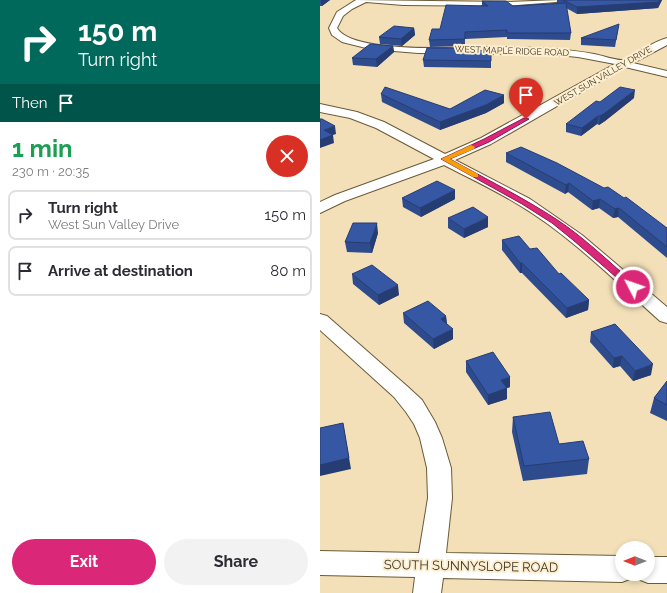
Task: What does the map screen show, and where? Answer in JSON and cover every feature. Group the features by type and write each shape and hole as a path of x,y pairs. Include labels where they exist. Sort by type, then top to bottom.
{"street":[{"name":"WEST MAPLE RIDGE ROAD","path":"363,0 343,10 333,28 336,34 343,39 364,46 398,49 546,51 581,54 667,74"},
{"path":"368,0 402,3 519,2 556,0"},
{"name":"WEST SUN VALLEY DRIVE","path":"320,208 340,198 445,159 501,134 623,64 667,41"},
{"path":"320,108 368,120 525,202 576,238 667,317"},
{"path":"320,320 401,392 414,406 424,422 431,438 439,468 440,498 427,593"},
{"name":"SOUTH SUNNYSLOPE ROAD","path":"320,563 615,569"},
{"path":"655,570 667,570"}],"building":[{"path":"563,0 660,0 659,2 577,7"},
{"path":"482,1 506,1 513,6 566,3 571,33 507,33 507,30 465,32 465,39 429,40 432,29 440,29 446,5 488,6"},
{"path":"619,24 616,40 581,38"},
{"path":"394,26 414,28 401,39 379,37"},
{"path":"370,44 393,46 376,59 352,58"},
{"path":"427,48 465,48 464,49 491,51 491,61 423,60"},
{"path":"385,87 450,109 485,90 504,95 486,105 440,122 381,94"},
{"path":"620,87 635,90 605,113 598,116 582,128 566,124 596,101 600,102"},
{"path":"320,119 335,126 324,130 333,135 320,140"},
{"path":"521,147 557,163 604,188 608,187 624,198 626,197 667,228 667,247 619,208 615,209 600,199 593,201 569,183 566,185 506,153"},
{"path":"437,181 455,190 420,208 402,198"},
{"path":"473,207 488,217 464,229 448,218"},
{"path":"353,223 377,223 370,243 345,242"},
{"path":"519,236 530,249 537,248 559,274 561,273 589,300 567,308 522,263 520,263 502,240"},
{"path":"372,265 398,285 378,295 352,274"},
{"path":"428,301 446,316 441,319 453,329 433,339 403,313"},
{"path":"615,324 653,364 635,371 622,356 614,358 591,332"},
{"path":"493,352 510,377 501,380 507,388 488,395 466,361"},
{"path":"667,381 667,405 654,398"},
{"path":"550,412 559,444 583,441 589,459 524,466 513,417"},
{"path":"343,423 349,458 320,465 320,428"}],"slow traffic":[{"path":"471,147 445,159 475,175"}],"route":[{"path":"526,119 501,134 445,159 525,202 576,238 633,287"}]}
